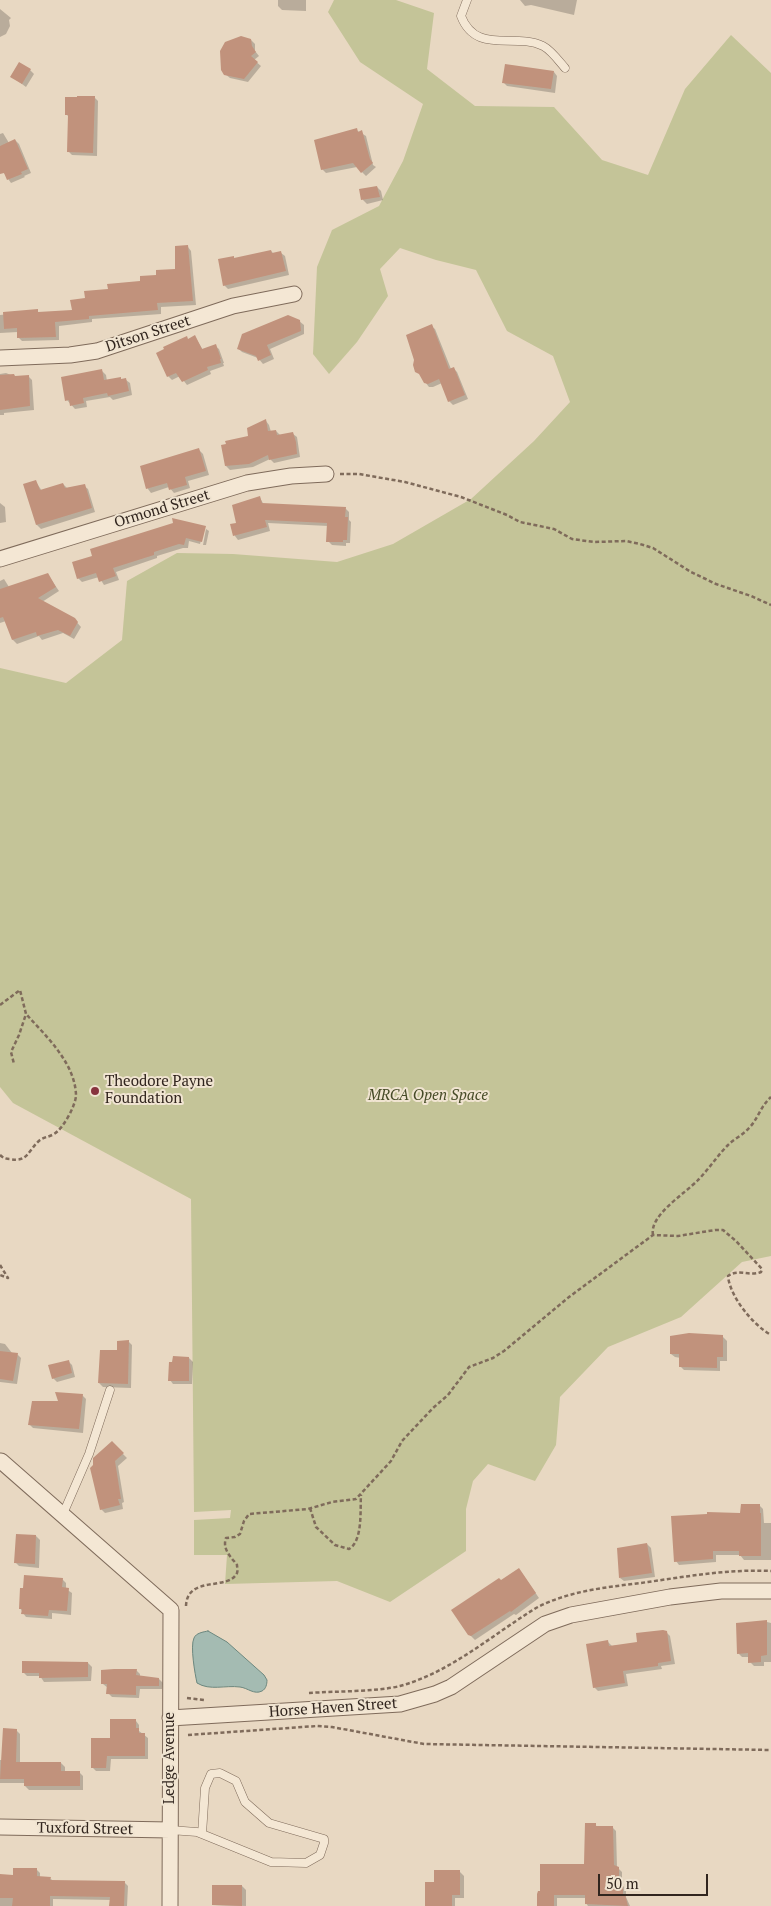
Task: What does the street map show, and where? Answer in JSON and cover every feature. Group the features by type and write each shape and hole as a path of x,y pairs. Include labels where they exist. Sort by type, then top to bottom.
{"street":[{"name":"Ditson Street","path":"0,358 70,355 97,351 233,306 294,294"},
{"name":"Ormond Street","path":"0,559 248,483 292,476 326,474"},
{"path":"1,1461 178,1609"},
{"name":"Horse Haven Street","path":"170,1718 400,1704 435,1694 451,1687 545,1624 571,1615 721,1591 771,1591"},
{"name":"Ledge Avenue","path":"170,1906 170,1718 178,1609"},
{"name":"Tuxford Street","path":"0,1827 170,1830"}],"lane":[{"path":"467,0 462,16 466,27 474,35 487,40 524,40 544,47 565,68"},
{"path":"63,1514 90,1454 110,1390"},
{"path":"170,1830 197,1832 271,1862 306,1863 320,1855 324,1843 324,1838 269,1823 245,1802 236,1781 220,1773 211,1774 205,1788 202,1834"}],"path":[{"path":"326,474 359,474 424,487 461,497 520,522 554,529 572,539 594,542 626,541 654,548 691,572 716,584 771,605"},
{"path":"0,1006 20,990 26,1014 49,1039 71,1072 76,1096 65,1124 54,1134 41,1139 25,1158 18,1161 3,1158 0,1155"},
{"path":"14,1064 12,1052 26,1014"},
{"path":"654,1235 653,1232 656,1224 670,1204 698,1180 729,1144 749,1129 760,1109 771,1097"},
{"path":"178,1609 196,1589 208,1584 232,1579 237,1574 238,1565 226,1550 225,1542 226,1538 235,1537 240,1534 244,1521 250,1514 310,1508 332,1502 356,1499 391,1461 402,1441 432,1408 448,1395 469,1367 493,1358 504,1351 569,1297 654,1235 678,1236 723,1230 736,1240 762,1269 761,1272 753,1274 736,1271 728,1276 729,1284 738,1302 760,1327 771,1335"},
{"path":"0,1265 8,1278 0,1275"},
{"path":"310,1508 316,1527 335,1544 350,1549 354,1546 360,1531 361,1494"},
{"path":"302,1694 389,1688 423,1679 450,1665 550,1600 578,1593 719,1572 771,1571"},
{"path":"187,1698 205,1700"},
{"path":"188,1735 317,1726 332,1727 424,1744 771,1750"}],"green space":[{"name":"MRCA Open Space","path":"334,0 396,0 434,13 427,69 475,106 554,107 602,160 648,175 685,89 731,35 771,73 771,1256 742,1262 681,1317 608,1347 560,1397 556,1445 535,1481 488,1464 473,1481 466,1509 466,1551 390,1602 337,1581 225,1584 227,1555 194,1555 194,1520 230,1518 231,1510 194,1512 191,1199 13,1103 0,1087 0,668 66,683 122,640 127,581 177,553 233,554 337,562 393,544 471,499 534,441 570,402 553,356 507,331 476,270 436,260 400,248 380,269 388,296 357,342 329,374 313,354 317,267 332,230 379,206 403,161 423,104 360,62 328,12"}],"shaded area":[{"path":"208,1631 227,1642 264,1675 267,1682 263,1690 254,1692 240,1687 207,1687 197,1683 193,1660 193,1642 196,1635"}],"building":[{"path":"241,36 251,39 252,46 256,52 251,56 258,62 244,79 224,75 221,70 220,51 225,42"},
{"path":"19,62 31,69 22,84 10,77"},
{"path":"505,64 554,71 551,89 502,83"},
{"path":"95,96 93,153 67,152 68,115 65,115 65,97"},
{"path":"357,128 358,132 362,130 370,159 373,163 361,173 353,163 321,170 314,140"},
{"path":"15,139 28,169 21,172 22,174 7,180 4,173 0,174 0,146"},
{"path":"377,186 380,197 361,200 359,189"},
{"path":"188,245 193,301 157,303 158,310 89,316 89,319 55,322 56,337 17,338 17,328 4,329 3,312 38,309 38,312 72,310 70,300 85,298 84,291 108,289 107,284 140,281 140,276 156,275 156,270 175,269 175,246"},
{"path":"271,250 272,253 281,251 286,271 223,286 218,259 234,256 234,258"},
{"path":"288,315 300,320 301,331 267,345 271,355 258,361 256,356 237,349 242,334"},
{"path":"432,324 449,369 454,367 465,395 448,402 439,379 428,384 424,383 419,374 415,372 414,360 406,335"},
{"path":"195,335 202,349 216,344 221,363 207,367 208,370 182,382 176,373 167,377 156,353 164,349 163,347 187,336 188,339"},
{"path":"102,369 104,380 126,378 129,391 108,396 107,393 83,398 84,403 70,406 69,400 65,401 61,377"},
{"path":"14,374 15,376 29,375 30,406 0,410 0,375"},
{"path":"266,419 268,431 276,430 277,435 293,432 297,454 269,460 268,455 249,464 225,466 221,445 226,444 225,441 248,436 247,428"},
{"path":"199,448 206,471 185,477 187,485 169,490 167,483 146,489 140,466"},
{"path":"36,480 40,490 63,483 65,488 85,484 92,508 36,525 23,484"},
{"path":"260,496 262,503 346,507 345,517 348,517 347,540 343,540 343,542 326,542 327,523 265,520 267,527 233,536 230,524 236,523 232,505"},
{"path":"172,518 206,526 202,542 186,538 184,545 179,544 154,552 154,555 113,568 116,576 99,582 96,573 77,579 72,562 92,556 90,549 173,523"},
{"path":"48,573 56,587 38,598 75,618 78,622 70,636 58,630 37,636 36,632 12,640 3,617 0,618 0,589"},
{"path":"689,1333 723,1335 723,1357 717,1357 717,1368 679,1367 679,1354 670,1354 670,1336"},
{"path":"129,1340 128,1384 98,1383 100,1350 117,1350 117,1341"},
{"path":"0,1351 18,1353 13,1381 0,1379"},
{"path":"173,1356 189,1357 189,1381 168,1381 169,1362 172,1362"},
{"path":"69,1360 72,1373 52,1379 48,1365"},
{"path":"55,1392 83,1394 79,1429 28,1425 32,1401 58,1401"},
{"path":"112,1441 124,1453 115,1461 121,1499 118,1499 120,1505 100,1510 90,1468 93,1465 93,1458"},
{"path":"741,1504 760,1504 761,1556 739,1556 739,1551 713,1551 713,1559 674,1562 671,1516 707,1514 707,1512 740,1513"},
{"path":"16,1534 36,1535 35,1564 14,1563"},
{"path":"647,1543 652,1573 619,1578 617,1548"},
{"path":"519,1568 536,1593 511,1612 471,1636 468,1635 451,1610 499,1578 501,1580"},
{"path":"24,1575 63,1578 62,1587 69,1588 67,1611 49,1610 48,1616 21,1614 22,1609 19,1609 20,1588 23,1588"},
{"path":"767,1620 767,1655 761,1656 761,1662 748,1663 748,1653 737,1654 736,1623"},
{"path":"667,1631 671,1661 658,1663 658,1666 623,1671 625,1683 593,1688 586,1644 608,1640 609,1646 637,1642 636,1633"},
{"path":"22,1661 88,1662 88,1677 39,1678 39,1673 22,1673"},
{"path":"137,1669 136,1675 159,1678 159,1686 136,1686 136,1695 106,1694 107,1684 101,1684 101,1670"},
{"path":"110,1719 136,1719 136,1728 139,1728 139,1733 145,1733 145,1756 107,1756 106,1768 91,1768 91,1738 110,1738"},
{"path":"3,1728 17,1729 16,1762 61,1762 61,1771 80,1771 80,1786 24,1786 24,1779 0,1779"},
{"path":"585,1823 596,1823 596,1826 613,1826 614,1865 619,1867 619,1883 623,1883 623,1894 625,1894 628,1906 585,1904 585,1895 554,1895 554,1906 537,1906 537,1894 540,1891 540,1864 584,1864"},
{"path":"13,1868 37,1868 37,1876 51,1877 50,1880 125,1881 124,1906 109,1906 110,1897 50,1896 50,1906 12,1906 13,1898 0,1898 0,1874 13,1875"},
{"path":"434,1870 460,1870 460,1895 452,1895 452,1906 425,1906 425,1882 434,1882"},
{"path":"212,1885 242,1885 242,1906 212,1905"}],"place":[{"name":"Theodore Payne Foundation","path":"95,1091"}]}
